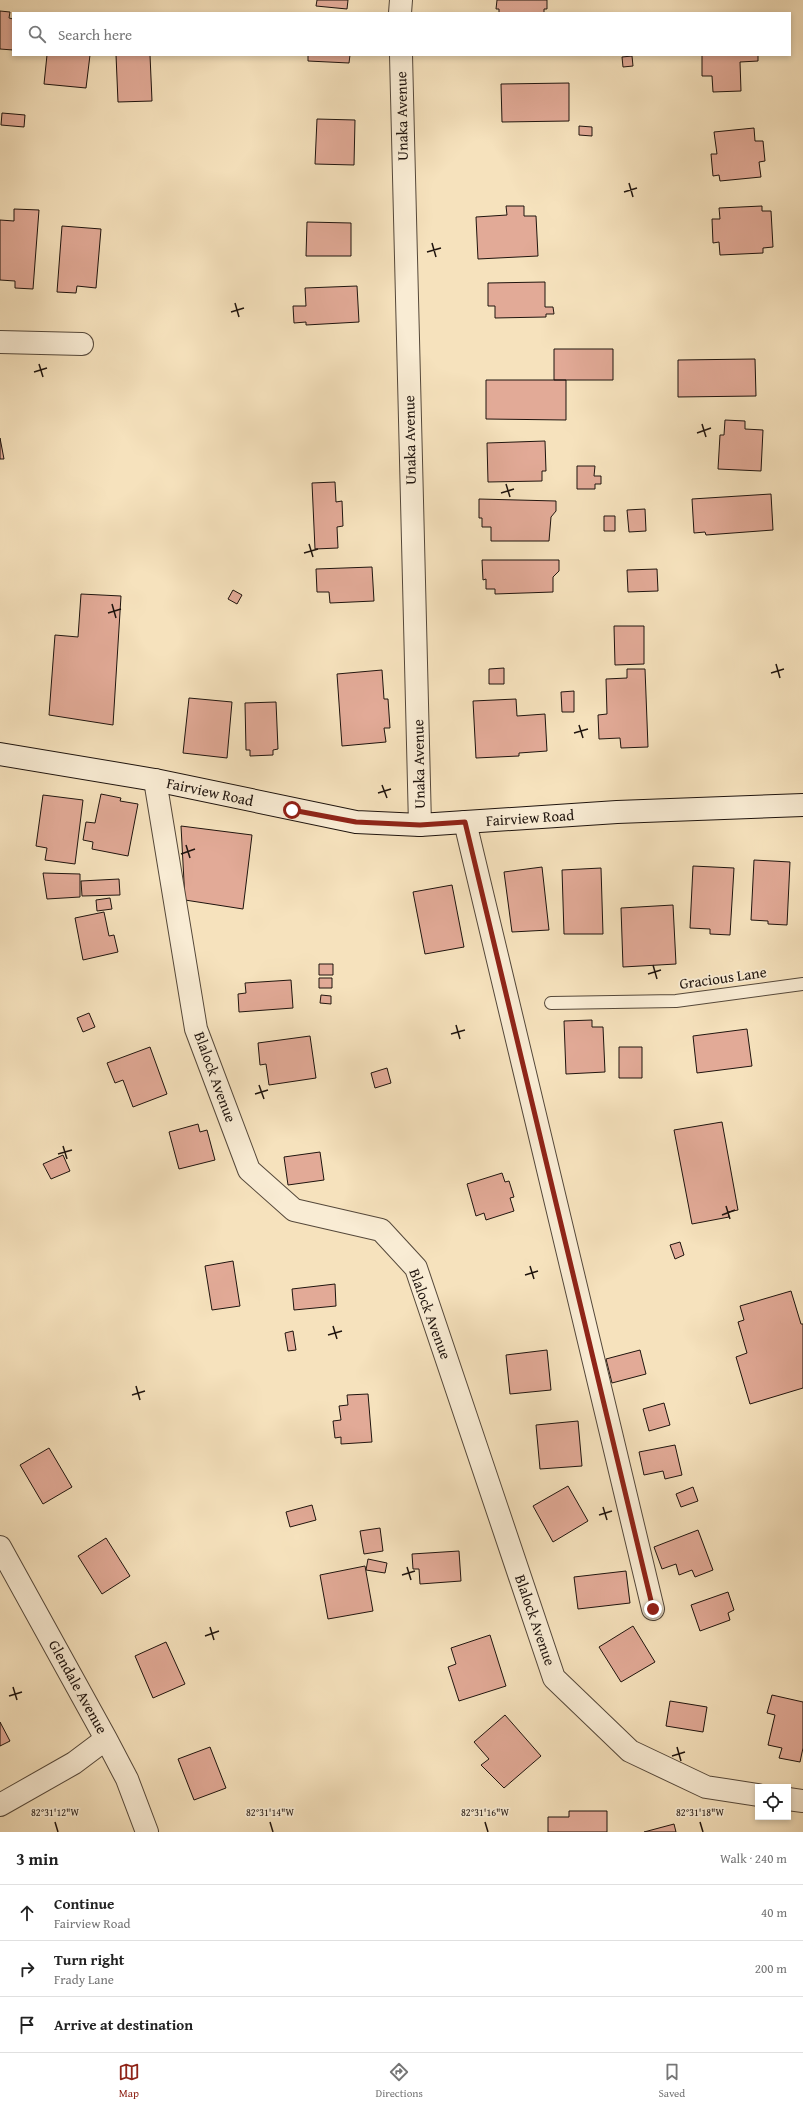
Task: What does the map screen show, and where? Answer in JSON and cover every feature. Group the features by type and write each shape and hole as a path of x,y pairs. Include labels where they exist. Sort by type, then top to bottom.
{"street":[{"path":"400,12 401,0"},
{"name":"Unaka Avenue","path":"400,56 420,825"},
{"path":"0,342 82,344"},
{"name":"Fairview Road","path":"0,754 155,780 356,822 420,825 617,812 803,805"},
{"name":"Blalock Avenue","path":"155,780 196,1029 249,1170 294,1210 381,1230 416,1268 554,1678 630,1751 706,1787 755,1794"},
{"path":"465,822 653,1609"},
{"name":"Glendale Avenue","path":"0,1547 127,1779 147,1832"},
{"path":"0,1805 74,1763 106,1739"},
{"path":"791,1799 803,1801"}],"lane":[{"name":"Gracious Lane","path":"551,1003 676,1001 803,984"}],"building":[{"path":"317,0 348,0 347,9 316,6"},
{"path":"497,0 547,0 547,9 544,9 544,12 499,12 499,9 496,9"},
{"path":"0,11 10,12 9,18 12,19 12,50 0,49"},
{"path":"47,56 90,56 86,88 44,84"},
{"path":"116,56 150,56 152,101 118,102"},
{"path":"308,56 350,56 349,63 308,61"},
{"path":"632,56 633,66 623,67 622,57"},
{"path":"702,56 758,56 758,61 740,62 741,91 713,92 712,76 702,76"},
{"path":"569,83 569,121 502,122 501,84"},
{"path":"2,113 25,115 24,127 1,125"},
{"path":"317,119 355,120 354,165 315,164"},
{"path":"579,126 592,127 592,136 579,135"},
{"path":"754,128 755,141 763,141 765,161 759,162 761,177 720,181 719,175 713,176 711,154 717,154 714,132"},
{"path":"506,206 524,206 524,216 536,216 538,256 478,259 476,217 507,215"},
{"path":"762,206 762,211 771,211 773,247 763,248 763,253 720,255 719,242 713,243 712,219 720,219 719,208"},
{"path":"14,209 39,210 33,289 15,288 15,281 0,280 0,220 14,221"},
{"path":"307,222 351,223 351,256 306,256"},
{"path":"62,226 101,229 96,288 77,286 76,293 57,292"},
{"path":"545,282 545,307 553,307 554,314 546,314 546,317 495,318 495,306 488,306 488,283"},
{"path":"357,286 359,322 306,325 306,322 294,323 293,306 306,306 305,288"},
{"path":"554,349 613,349 613,380 554,380"},
{"path":"755,359 756,396 678,397 678,360"},
{"path":"486,380 566,380 566,420 486,419"},
{"path":"725,420 745,421 745,429 763,430 761,471 718,469 720,435 724,435"},
{"path":"0,438 4,459 0,459"},
{"path":"545,441 546,471 542,471 542,481 488,482 487,443"},
{"path":"577,466 595,466 594,476 601,476 601,484 595,484 595,489 577,489"},
{"path":"335,482 336,502 342,501 343,526 337,527 338,548 315,549 312,483"},
{"path":"771,494 773,530 706,535 705,532 694,533 692,499"},
{"path":"479,499 556,501 556,511 551,517 549,541 491,541 491,527 482,527 482,518 479,518"},
{"path":"645,509 646,531 629,532 627,510"},
{"path":"604,516 615,516 615,531 604,531"},
{"path":"482,560 559,560 559,571 553,577 553,592 495,594 495,589 486,589 486,579 483,580"},
{"path":"372,567 374,601 330,603 329,592 317,592 316,569"},
{"path":"657,569 658,591 628,592 627,570"},
{"path":"233,590 242,595 237,604 228,599"},
{"path":"81,594 121,596 113,725 49,715 55,635 78,637"},
{"path":"614,626 644,626 644,664 615,665"},
{"path":"504,668 504,684 489,684 489,669"},
{"path":"627,669 645,669 648,747 621,748 620,738 599,739 598,715 607,714 606,679 627,678"},
{"path":"382,670 384,699 388,699 390,728 384,728 386,742 342,746 337,674"},
{"path":"574,691 574,712 562,712 561,692"},
{"path":"189,698 232,702 227,758 183,753"},
{"path":"516,699 517,716 545,714 547,751 519,753 519,756 476,758 473,701"},
{"path":"276,702 278,749 273,750 273,755 250,756 250,750 246,750 245,703"},
{"path":"101,794 121,798 120,801 138,804 128,856 92,849 93,842 83,840 86,822 95,823"},
{"path":"43,795 83,800 75,864 45,860 47,848 36,846"},
{"path":"181,826 252,835 243,909 185,900"},
{"path":"754,860 790,862 787,925 768,924 768,921 751,920"},
{"path":"693,866 734,868 730,935 710,934 710,929 690,928"},
{"path":"542,867 549,930 512,932 504,872"},
{"path":"601,868 603,934 564,934 562,870"},
{"path":"43,873 80,874 80,897 47,899"},
{"path":"119,879 120,895 82,896 81,881"},
{"path":"452,885 464,947 425,954 413,892"},
{"path":"110,898 112,909 97,911 96,900"},
{"path":"673,905 676,964 623,967 621,908"},
{"path":"104,912 109,936 114,935 118,952 83,960 75,918"},
{"path":"319,964 333,964 333,975 319,975"},
{"path":"319,978 332,978 332,988 319,988"},
{"path":"291,980 293,1008 239,1012 238,994 246,993 245,983"},
{"path":"321,995 331,996 331,1004 320,1003"},
{"path":"89,1013 95,1027 83,1032 77,1018"},
{"path":"592,1020 592,1027 603,1027 605,1072 566,1074 564,1021"},
{"path":"747,1029 752,1066 697,1073 693,1036"},
{"path":"310,1036 316,1078 269,1085 266,1064 260,1065 258,1043"},
{"path":"150,1047 167,1094 133,1107 123,1080 115,1083 107,1063"},
{"path":"619,1047 642,1047 642,1078 619,1078"},
{"path":"387,1068 391,1083 375,1088 371,1073"},
{"path":"722,1122 738,1210 728,1212 729,1217 692,1224 674,1130"},
{"path":"198,1124 200,1132 207,1130 215,1160 179,1169 169,1132"},
{"path":"320,1152 324,1180 288,1185 284,1157"},
{"path":"63,1155 70,1171 51,1179 43,1164"},
{"path":"502,1173 505,1182 509,1181 514,1197 510,1198 514,1211 486,1220 484,1213 476,1216 467,1184"},
{"path":"680,1242 684,1255 675,1259 670,1245"},
{"path":"233,1261 240,1306 212,1310 205,1266"},
{"path":"335,1284 336,1306 294,1310 292,1289"},
{"path":"791,1291 801,1324 803,1324 803,1388 750,1404 736,1357 747,1353 738,1322 744,1320 740,1306"},
{"path":"293,1331 296,1350 288,1351 285,1333"},
{"path":"547,1350 551,1390 510,1394 506,1355"},
{"path":"640,1350 646,1374 612,1383 606,1359"},
{"path":"368,1394 372,1442 341,1444 341,1437 335,1438 333,1421 341,1420 339,1406 348,1405 347,1395"},
{"path":"664,1403 670,1425 649,1431 643,1409"},
{"path":"578,1421 582,1466 540,1469 536,1425"},
{"path":"675,1445 682,1475 665,1479 663,1471 644,1475 639,1452"},
{"path":"49,1448 72,1487 43,1504 20,1465"},
{"path":"568,1486 588,1521 553,1542 533,1506"},
{"path":"693,1487 698,1501 681,1507 676,1494"},
{"path":"312,1505 316,1520 290,1527 286,1512"},
{"path":"380,1528 383,1551 364,1554 360,1531"},
{"path":"698,1530 713,1570 695,1577 692,1570 679,1575 676,1564 662,1569 654,1547"},
{"path":"106,1538 130,1576 102,1594 78,1556"},
{"path":"459,1551 461,1581 420,1584 419,1569 413,1569 412,1554"},
{"path":"368,1559 387,1563 385,1573 366,1570"},
{"path":"365,1566 373,1611 328,1619 320,1575"},
{"path":"626,1571 630,1603 578,1609 574,1577"},
{"path":"728,1592 734,1610 728,1613 730,1620 700,1631 691,1605"},
{"path":"633,1626 655,1662 621,1682 599,1647"},
{"path":"490,1635 506,1686 459,1701 448,1667 456,1664 451,1648"},
{"path":"166,1642 185,1684 153,1698 135,1656"},
{"path":"772,1695 803,1702 803,1748 800,1762 779,1758 782,1748 768,1745 775,1715 767,1713"},
{"path":"670,1701 707,1707 703,1732 666,1726"},
{"path":"505,1715 541,1756 504,1788 481,1765 489,1759 474,1742"},
{"path":"0,1722 10,1741 0,1746"},
{"path":"210,1747 226,1788 194,1800 178,1759"},
{"path":"569,1811 607,1811 607,1832 548,1832 548,1817 569,1817"},
{"path":"674,1824 676,1832 644,1832"}],"route":[{"path":"292,810 356,822 420,825 465,822 653,1609"}]}
